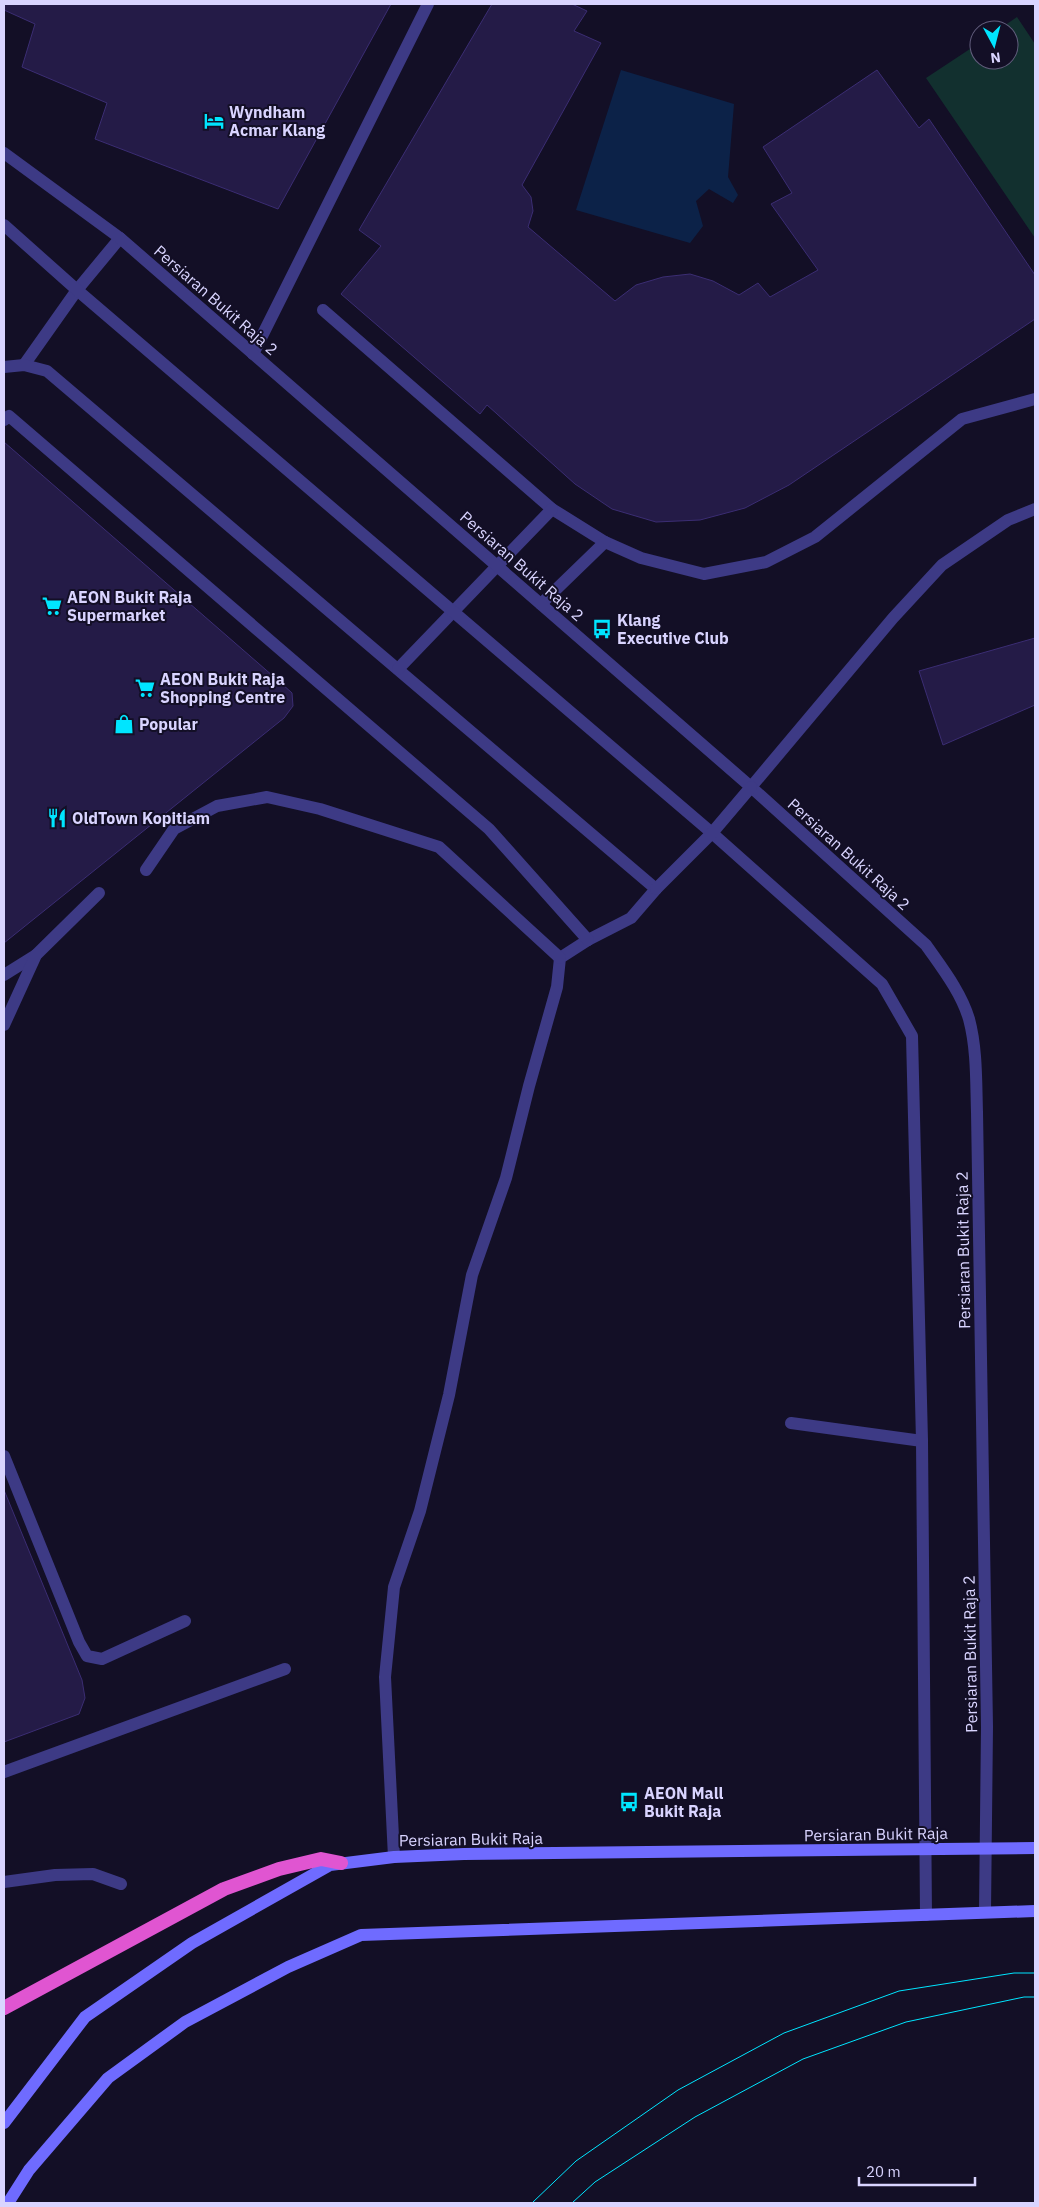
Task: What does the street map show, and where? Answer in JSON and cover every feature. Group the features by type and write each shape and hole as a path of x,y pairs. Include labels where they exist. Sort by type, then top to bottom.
{"highway":[{"path":"4,2008 224,1889 279,1869 312,1861 321,1859 341,1863"}],"main road":[{"name":"Persiaran Bukit Raja","path":"4,2123 85,2017 192,1943 330,1865 394,1857 464,1854 1035,1848"},
{"path":"8,2203 29,2170 108,2078 185,2022 288,1966 361,1935 1035,1911"}],"street":[{"path":"253,354 428,4"},
{"name":"Persiaran Bukit Raja 2","path":"4,153 120,238 542,604 751,787 926,945 948,976 968,1019 975,1061 987,1726 985,1912"},
{"path":"4,225 77,290 712,834 882,984 912,1036 922,1441 926,1915"},
{"path":"24,364 77,290 120,238"},
{"path":"323,310 552,509 605,542 641,558 704,574 766,562 815,537 962,419 1035,399"},
{"path":"4,367 24,364 47,371 656,889"},
{"path":"6,418 489,828 588,940"},
{"path":"560,958 588,940 631,918 656,889 712,834 893,618 942,565 1008,520 1035,508"},
{"path":"398,670 552,509"},
{"path":"542,604 605,542"},
{"path":"146,870 174,829 217,806 267,797 320,809 439,847 560,958"},
{"path":"4,975 36,955 99,893"},
{"path":"4,1025 36,955"},
{"path":"394,1857 385,1677 394,1587 420,1511 449,1395 472,1275 506,1178 529,1086 557,987 560,958"},
{"path":"791,1423 922,1441"},
{"path":"4,1456 79,1642 87,1656 102,1659 185,1620"},
{"path":"4,1772 285,1669"},
{"path":"4,1882 55,1874 93,1874 121,1884"}],"green space":[{"path":"1019,20 1035,44 1035,238 926,78 969,50 969,70 1019,70"}],"water":[{"path":"621,70 734,104 728,177 738,195 733,203 709,189 696,201 703,226 690,243 576,210"}],"building":[{"name":"Wyndham Acmar Klang","path":"4,4 391,4 278,209 95,139 107,103 22,67 35,24 4,10"},
{"path":"492,4 572,4 587,11 574,31 601,43 522,185 531,197 533,211 528,227 615,301 636,285 663,277 690,274 713,281 739,295 758,283 770,297 818,270 771,204 792,193 763,147 877,70 919,128 929,119 1035,275 1035,319 789,485 745,508 700,520 656,522 612,509 575,484 487,405 480,414 341,294 381,246 359,230"},
{"name":"AEON Bukit Raja Shopping Centre","path":"4,442 292,693 293,706 284,718 4,943"},
{"path":"1035,638 1035,705 943,745 919,671"},
{"path":"4,1490 82,1680 85,1698 79,1714 4,1742"}],"tram line":[{"path":"532,2203 576,2161 678,2090 784,2033 899,1991 1014,1973 1035,1973"},
{"path":"572,2203 595,2182 695,2117 803,2059 906,2022 1024,1997 1035,1997"}],"place":[{"name":"Wyndham Acmar Klang","path":"214,121"},
{"name":"AEON Bukit Raja Supermarket","path":"52,606"},
{"name":"Klang Executive Club","path":"602,629"},
{"name":"AEON Bukit Raja Shopping Centre","path":"145,688"},
{"name":"Popular","path":"124,724"},
{"name":"OldTown Kopitiam","path":"57,818"},
{"name":"AEON Mall Bukit Raja","path":"629,1802"}]}
